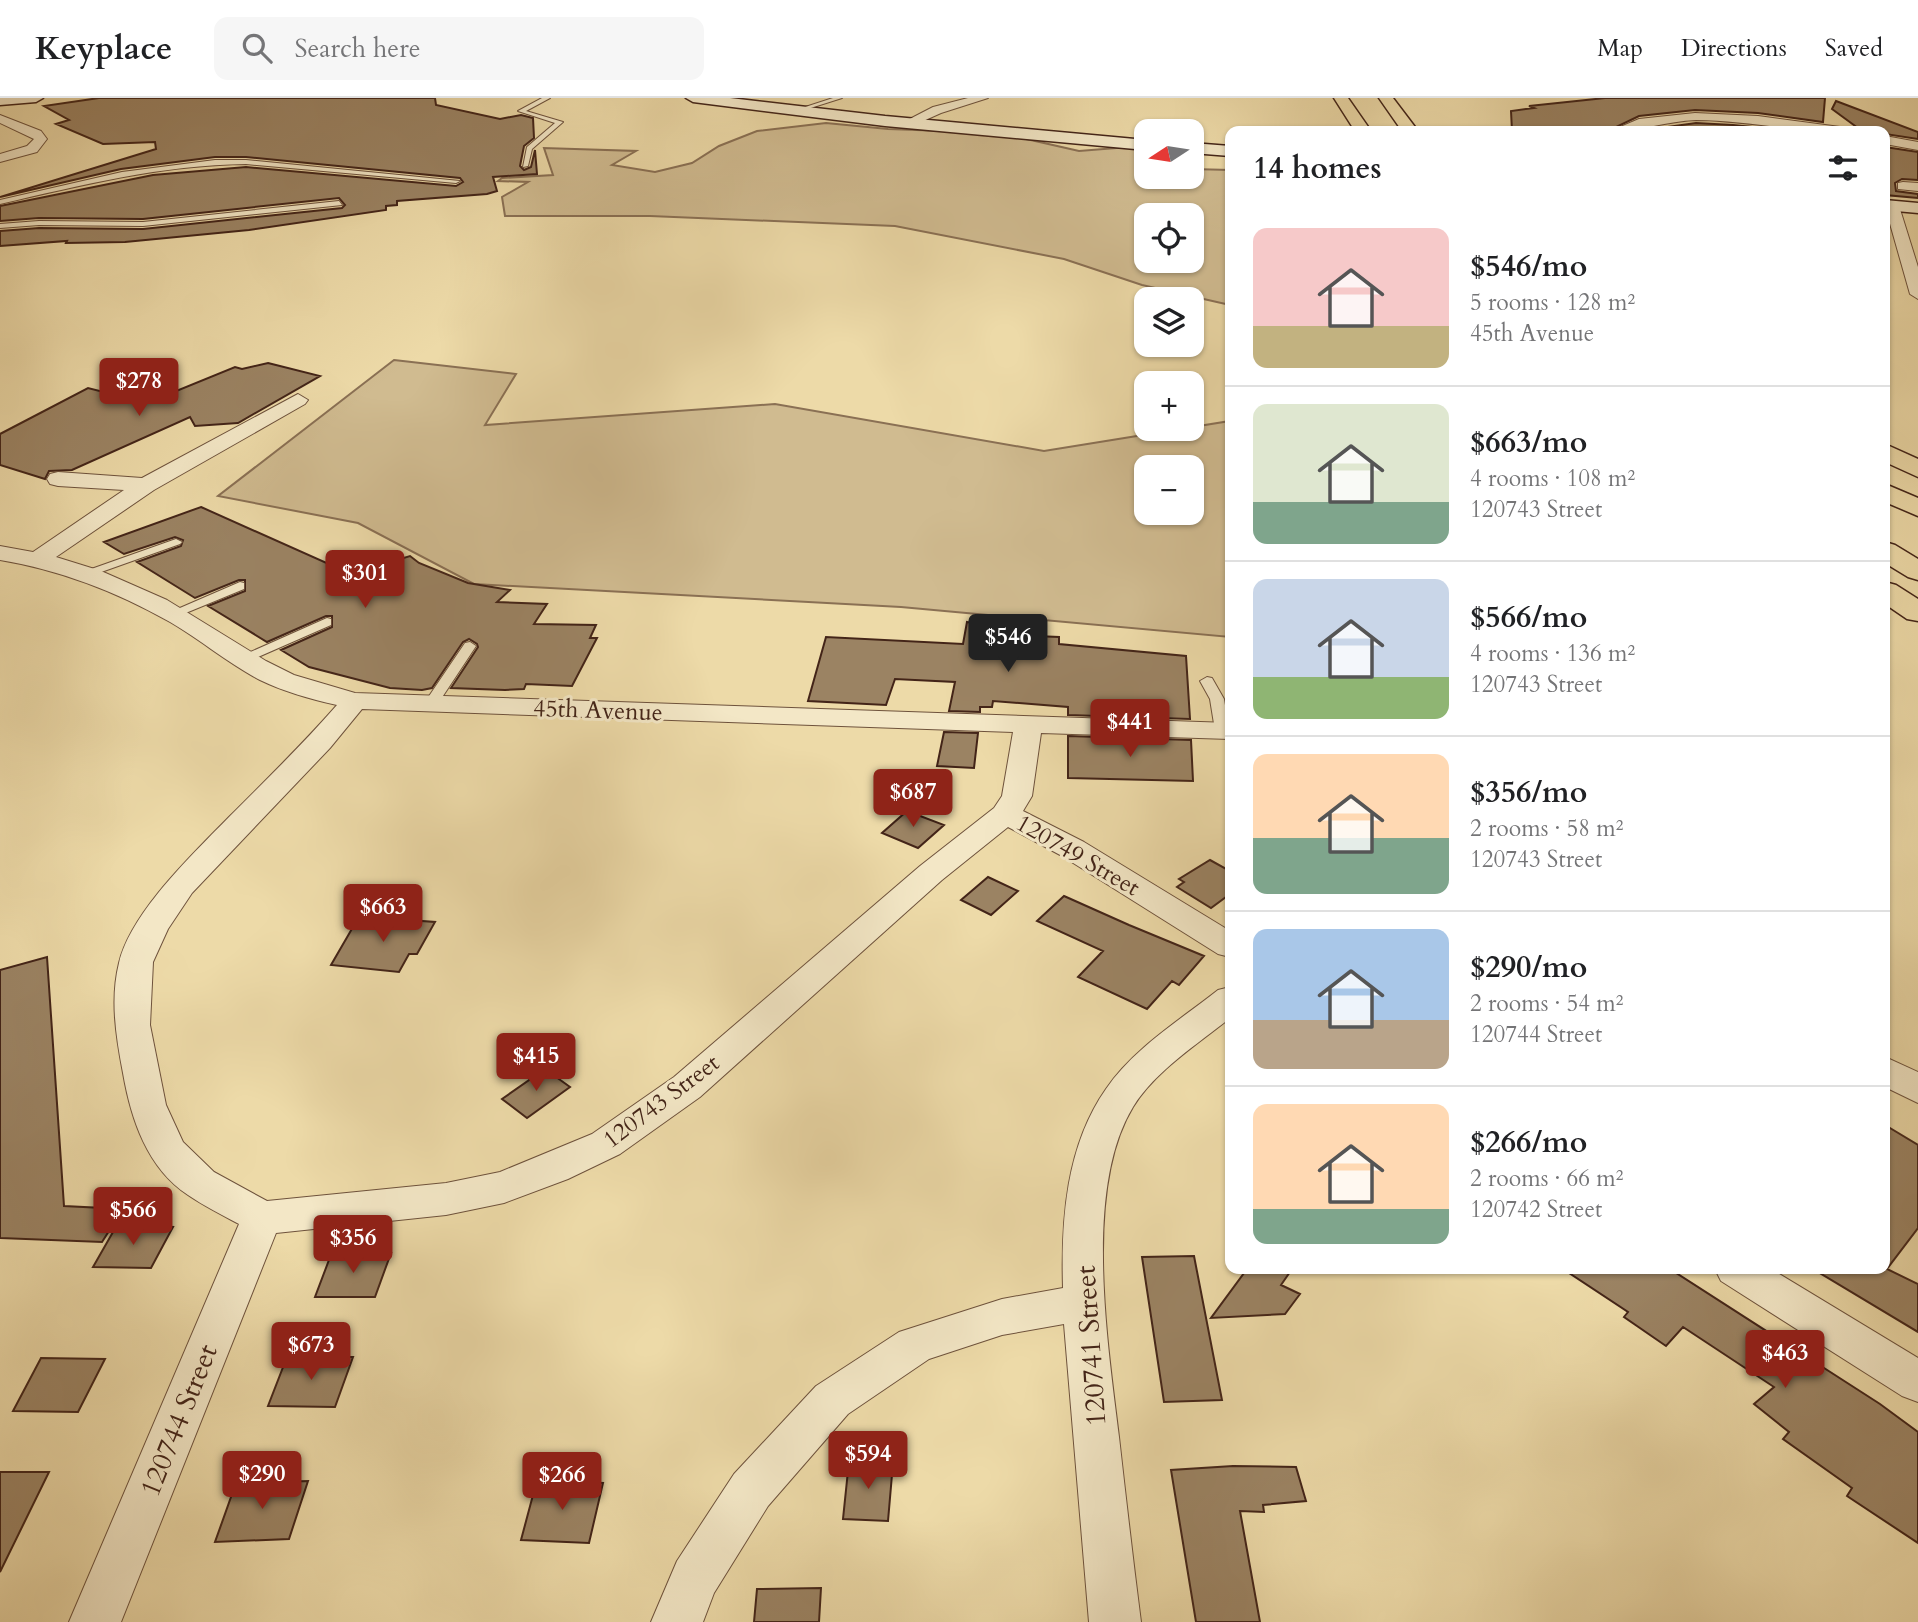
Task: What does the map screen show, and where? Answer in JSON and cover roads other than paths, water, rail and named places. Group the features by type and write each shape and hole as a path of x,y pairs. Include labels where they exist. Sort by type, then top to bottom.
{"highway":[{"path":"1340,98 1344,126"},
{"path":"1340,98 1360,126"},
{"path":"1386,98 1406,126"},
{"path":"1890,441 1918,455"},
{"path":"1890,455 1918,469"},
{"path":"1890,494 1918,508"},
{"path":"1890,554 1918,570"},
{"path":"1890,595 1918,612"}],"street":[{"path":"0,101 36,98"},
{"path":"694,98 908,123 1134,144"},
{"path":"908,123 937,110 982,98"},
{"path":"1757,120 1771,109"},
{"path":"0,119 36,134 41,139 32,149 0,158"},
{"path":"1634,126 1670,120 1757,120 1808,126"},
{"path":"1890,141 1918,146"},
{"path":"1204,149 1225,151"},
{"path":"1903,186 1918,187"},
{"path":"1890,205 1918,208"},
{"path":"1890,210 1914,273 1918,294"},
{"path":"38,559 146,485 298,400"},
{"path":"58,479 146,485"},
{"name":"45th Avenue","path":"0,553 38,559 86,573 172,614 282,680 321,694 355,701 1225,730"},
{"path":"262,1218 200,1183 167,1151 147,1105 132,1025 136,962 152,928 180,886 320,742 355,701"},
{"name":"120749 Street","path":"1028,724 1017,796 1006,814 1073,849 1225,943"},
{"name":"120743 Street","path":"262,1218 446,1199 492,1189 554,1168 606,1144 687,1087 931,873 1006,814"},
{"name":"120741 Street","path":"1115,1622 1082,1303 1085,1227 1092,1162 1102,1131 1119,1098 1166,1051 1225,1003"},
{"path":"1890,1073 1918,1089"},
{"name":"120744 Street","path":"95,1622 262,1218"},
{"path":"1745,1274 1918,1382"},
{"path":"677,1622 695,1578 751,1490 832,1401 915,1345 1002,1317 1082,1303"}],"lane":[{"path":"525,166 529,148 561,122 522,111 547,98"},
{"path":"799,110 839,98"},
{"path":"0,202 133,171 217,162 246,162 456,181"},
{"path":"0,226 39,223 154,223 339,203"},
{"path":"86,573 176,542"},
{"path":"172,614 240,586"},
{"path":"244,659 327,622"},
{"path":"430,705 470,646"},
{"path":"1207,681 1217,699 1225,727"}]}
